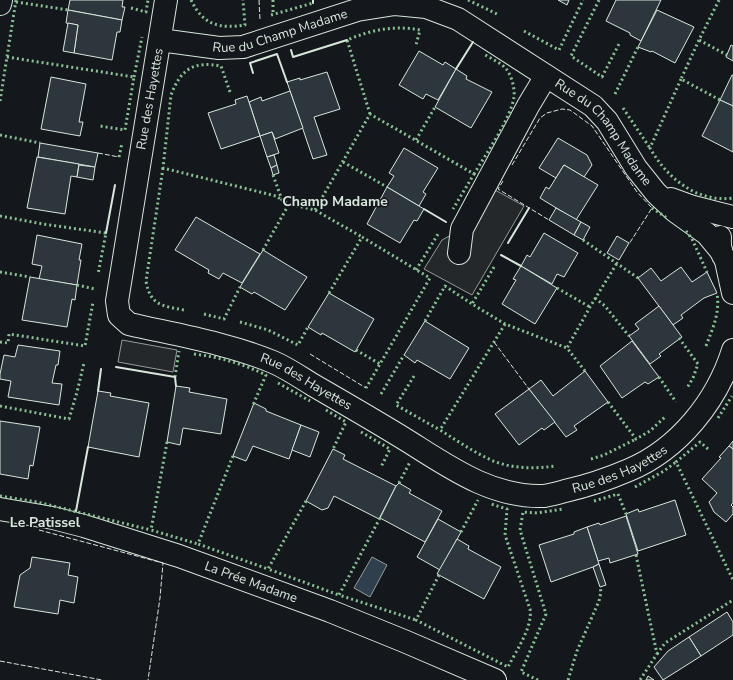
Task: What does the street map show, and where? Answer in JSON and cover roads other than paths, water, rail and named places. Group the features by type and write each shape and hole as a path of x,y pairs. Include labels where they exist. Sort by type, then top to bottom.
{"street":[{"path":"0,4 1,0"},
{"name":"Rue des Hayettes","path":"166,0 117,301 119,315 129,324 234,348 274,363 362,413 461,474 488,487 520,495 546,496 579,488 612,478 644,464 667,448 696,419 709,402 722,378 733,350"},
{"name":"Rue du Champ Madame","path":"160,40 219,48 243,47 357,10 395,4 426,7 458,19 593,106 607,121 636,168 656,193 675,211 707,234 726,259"},
{"name":"Rue du Champ Madame","path":"459,253 462,229 528,106 546,76"},
{"name":"Rue du Champ Madame","path":"656,193 693,207 733,217"},
{"path":"733,221 728,224 720,237 720,244 726,259 733,293"},
{"name":"La Prée Madame","path":"0,509 53,518 84,526 192,560 337,614 495,680"}],"water":[{"path":"372,557 387,565 370,597 354,588"}],"district":[{"name":"Champ Madame","path":"335,201"},
{"name":"Le Patissel","path":"45,522"}]}
